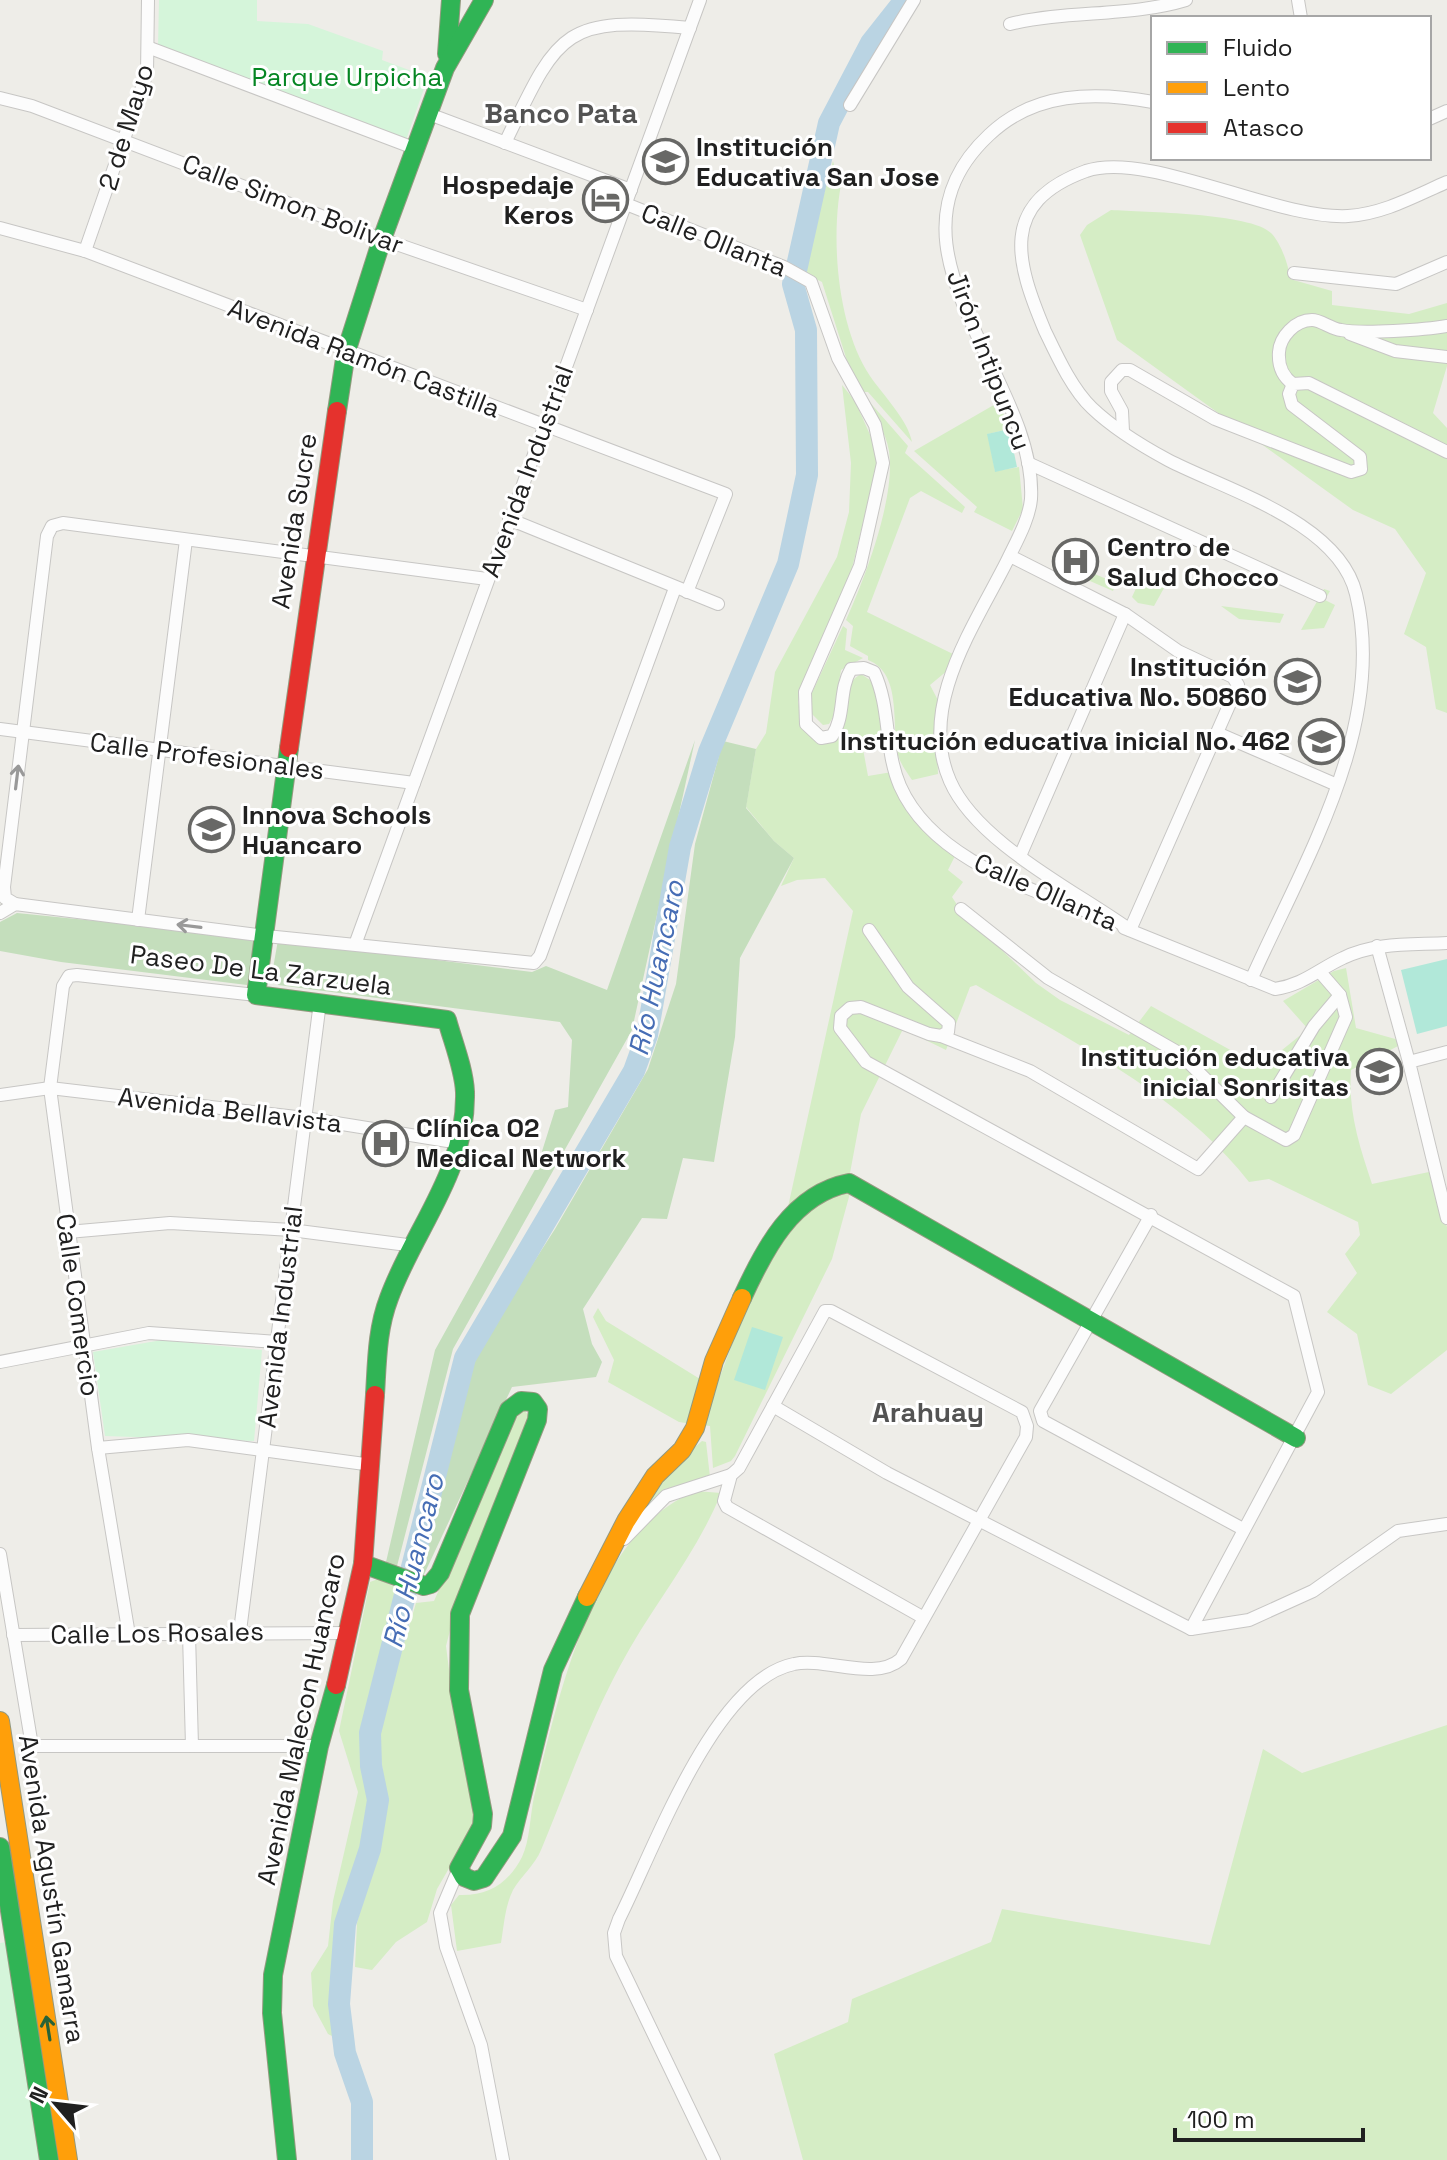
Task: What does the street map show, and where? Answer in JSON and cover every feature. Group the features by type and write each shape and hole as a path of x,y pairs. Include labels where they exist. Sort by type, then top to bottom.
{"main road":[{"name":"Avenida Sucre","path":"256,995 314,558 346,352 382,239 445,68 452,23 451,0"},
{"name":"Avenida Sucre","path":"445,68 484,0"},
{"name":"Paseo De La Zarzuela","path":"256,995 447,1020"},
{"name":"Avenida Malecon Huancaro","path":"287,2160 272,2013 273,1975 319,1746 369,1565 379,1334 389,1297 450,1177 460,1143 465,1090 447,1020"},
{"path":"369,1565 424,1586 431,1584 440,1573 509,1410 521,1401 533,1402 538,1409 537,1420 460,1614 456,1639 459,1690 483,1814 482,1826 459,1868 464,1877 474,1881 484,1878 512,1836 553,1670 601,1572 641,1496 682,1450 695,1428 714,1361 760,1259 790,1217 818,1192 849,1183 1296,1438"},
{"name":"Avenida Agustín Gamarra","path":"0,1721 50,2098 49,2160"},
{"name":"Avenida Agustín Gamarra","path":"0,1847 50,2098 68,2160"}],"street":[{"name":"2 de Mayo","path":"85,251 126,141 147,73 150,48 148,0"},
{"name":"Avenida Industrial","path":"356,942 700,0"},
{"path":"850,105 914,0"},
{"path":"1010,24 1065,14 1159,8 1186,0"},
{"path":"505,143 546,61 568,38 594,27 627,22 690,28"},
{"path":"150,48 414,148"},
{"name":"Jirón Intipuncu","path":"1130,930 1020,856 966,807 950,781 942,739 943,706 950,675 1010,556 1030,503 1028,463 1020,432 969,323 953,279 947,236 949,193 971,152 1007,118 1069,96 1090,95 1151,102"},
{"name":"Calle Simon Bolivar","path":"0,98 32,106 382,239 587,310"},
{"name":"Calle Ollanta","path":"429,114 631,190"},
{"path":"1251,980 1337,785 1359,719 1364,687 1357,597 1350,577 1333,552 1310,533 1241,493 1172,462 1090,407 1056,355 1029,292 1021,269 1020,236 1027,213 1044,195 1086,171 1105,167 1189,181 1300,210 1347,216 1392,206 1447,182"},
{"name":"Calle Ollanta","path":"626,204 784,267 811,282 838,358 875,425 883,463 860,566 848,601 805,692 806,724 821,738 832,736 841,724 844,682 851,669 864,668 874,672 881,687 889,748 901,787 938,834 988,869 1275,989 1292,987 1344,957 1377,946 1447,943"},
{"name":"Avenida Ramón Castilla","path":"0,228 85,251 726,494 681,590"},
{"path":"1294,273 1396,284 1447,262"},
{"path":"1447,357 1395,351 1312,320 1288,331 1279,345 1278,361 1285,378 1293,384 1309,383 1447,452"},
{"path":"1342,331 1447,326"},
{"path":"1123,431 1122,411 1111,391 1111,382 1122,370 1130,370 1215,419 1357,473 1362,462 1356,453 1292,405 1289,394 1293,384"},
{"path":"1028,463 1320,596"},
{"path":"509,519 718,604"},
{"path":"0,913 15,904 5,898 4,887 47,536 52,526 63,523 487,579"},
{"path":"138,920 186,540"},
{"path":"1010,556 1125,614 1169,646 1233,677 1238,685 1130,930"},
{"name":"Paseo De La Zarzuela","path":"15,904 266,936 356,942 534,963 540,956 681,590"},
{"path":"1020,856 1125,614"},
{"name":"Calle Profesionales","path":"0,729 414,783"},
{"path":"1217,733 1337,785"},
{"path":"961,909 1048,978 1179,1053 1244,1117 1286,1140 1294,1135 1346,1017 1340,995 1320,972"},
{"path":"869,930 908,987 949,1023 948,1032 941,1036"},
{"path":"1377,946 1447,1218"},
{"name":"Paseo De La Zarzuela","path":"69,976 256,995"},
{"name":"Calle Comercio","path":"69,976 63,986 50,1088 83,1345 129,1635"},
{"path":"1271,1097 1314,1026 1340,995"},
{"name":"Avenida Industrial","path":"240,1631 320,1002"},
{"path":"1191,1629 1318,1392 1294,1296 1151,1215 876,1069 849,1045 840,1028 841,1016 850,1008 861,1007 1030,1071 1192,1168 1202,1167 1244,1117"},
{"path":"1409,1062 1447,1052"},
{"name":"Avenida Bellavista","path":"0,1095 50,1088 305,1118 460,1143"},
{"path":"1433,1161 1447,1158"},
{"path":"1151,1215 1040,1411 1043,1421 1243,1529"},
{"path":"68,1232 170,1223 291,1230 415,1246"},
{"path":"601,1572 634,1526 659,1501 678,1491 731,1475 739,1468 820,1317 831,1311 1022,1412 1027,1426 1026,1437 924,1618 894,1665 881,1668 797,1663 757,1679 713,1728 619,1919 614,1933 616,1956 714,2160"},
{"path":"0,1362 149,1333 277,1342"},
{"path":"773,1406 887,1473 1191,1629 1249,1620 1313,1591 1387,1537 1409,1528 1447,1524"},
{"path":"98,1448 188,1440 372,1465"},
{"path":"731,1475 724,1501 727,1507 924,1618"},
{"path":"0,1554 32,1746 319,1746"},
{"name":"Calle Los Rosales","path":"13,1635 240,1631 350,1633"},
{"path":"189,1634 192,1746"},
{"path":"459,1868 440,1913 446,1947 481,2045 503,2160"}],"green space":[{"name":"Parque Urpicha","path":"159,0 257,0 257,21 308,24 383,51 382,60 428,77 406,140 158,47"},
{"path":"833,161 835,169 844,171 839,194 837,248 849,331 870,376 900,416 912,442 868,392 862,392 849,367 822,282 802,272"},
{"path":"1111,210 1220,217 1260,226 1271,233 1278,243 1290,279 1332,291 1332,305 1409,314 1447,303 1447,366 1433,413 1447,428 1447,713 1436,709 1426,647 1404,634 1426,573 1395,529 1353,510 1117,340 1080,235 1087,225"},
{"path":"842,385 855,401 871,437 877,464 848,585 803,682 798,702 805,730 829,741 844,727 847,698 853,680 861,674 876,684 884,735 861,738 868,776 892,772 897,791 958,850 948,870 963,882 952,897 961,911 1036,983 1060,1000 1129,1035 1151,1006 1261,1067 1308,1029 1283,1001 1334,971 1346,968 1356,1028 1406,1042 1351,1070 1353,1114 1372,1184 1429,1172 1447,1227 1447,1350 1391,1394 1368,1385 1357,1334 1327,1312 1357,1273 1345,1254 1360,1235 1358,1222 1269,1179 1249,1182 1222,1151 1158,1096 1086,1049 976,985 970,987 946,1050 903,1029 861,1114 850,1173 821,1185 786,1216 853,911 825,878 797,880 781,886 794,858 774,841 746,807 756,749 766,733 775,672 837,557 849,512 851,463"},
{"path":"867,399 908,446 905,453 965,507 962,513 921,491 910,498 867,612 953,654 948,670 930,685 941,706 936,726 938,774 912,780 899,758 894,703 887,677 868,660 868,656 850,646 853,626 846,620 877,537 890,470 883,431"},
{"path":"999,402 1009,429 988,434 995,471 1019,467 1023,509 1012,531 974,512 977,507 914,451"},
{"path":"1009,429 1017,467 995,472 987,434"},
{"path":"1071,564 1116,583 1113,591 1067,571"},
{"path":"1145,580 1164,588 1154,606 1138,603 1132,597 1138,584 1142,586"},
{"path":"1324,589 1330,591 1325,600 1335,605 1324,628 1301,630"},
{"path":"1221,606 1284,614 1280,623 1239,619"},
{"path":"843,626 847,629 845,650 863,658 841,670 833,717 829,724 823,725 811,713 810,697"},
{"path":"695,740 632,1030 453,1349 396,1570 386,1562 435,1350 538,1164 555,1110 568,1107 572,1040 560,1022 278,985 272,974 278,940 532,972 546,966 607,990"},
{"path":"723,741 756,749 746,808 774,841 794,858 740,958 735,1037 714,1162 683,1158 667,1219 642,1218 583,1309 592,1344 602,1362 596,1377 512,1387 420,1583 414,1581 470,1370 483,1341 555,1229 648,1069 676,984 695,844"},
{"path":"17,913 255,937 247,985 61,962 0,951 0,922"},
{"path":"1447,959 1447,1026 1417,1034 1401,970"},
{"path":"852,1186 832,1259 735,1456 731,1461 713,1468 710,1426 702,1425 763,1261 810,1204"},
{"path":"598,1308 606,1321 700,1379 692,1424 679,1422 608,1382 614,1360 593,1317"},
{"path":"752,1327 783,1337 765,1390 734,1380"},
{"path":"162,1340 262,1350 254,1441 105,1436 93,1352"},
{"path":"524,1410 529,1416 456,1607 446,1646 452,1693 477,1806 474,1825 437,1889 427,1922 396,1942 372,1970 355,1967 357,1923 388,1805 377,1734 416,1603 434,1601 514,1420"},
{"path":"702,1441 706,1442 710,1477 665,1489 627,1522 678,1462"},
{"path":"696,1491 721,1493 687,1559 632,1644 608,1688 541,1850 510,1896 501,1943 457,1951 451,1905 459,1895 488,1891 504,1881 522,1857 534,1797 568,1668 605,1580 630,1542 660,1512"},
{"path":"378,1579 399,1589 362,1740 372,1798 368,1838 337,1936 333,2003 338,2039 328,2034 313,2006 311,1973 328,1946 333,1901 358,1792 339,1731 370,1582"},
{"path":"1447,1725 1447,2160 803,2160 774,2054 848,2022 852,1999 991,1942 1002,1909 1210,1945 1263,1749 1302,1773"},
{"path":"14,1941 42,2160 0,2160 0,1943"}],"waterway":[{"name":"Río Huancaro","path":"362,2160 362,2102 345,2053 339,2004 345,1924 370,1849 378,1800 371,1766 370,1733 465,1358 634,1071 647,1035 680,847 709,752 788,564 807,475 806,330 793,284 829,123 871,43 905,0"}],"traffic: fast":[{"path":"447,54 451,0"},
{"path":"337,411 346,352 382,239 445,68 484,0"},
{"path":"289,748 256,995 447,1020 464,1083 463,1121 449,1174 400,1272 385,1310 378,1346 375,1395"},
{"path":"742,1298 770,1243 782,1227 811,1199 849,1183 1296,1438"},
{"path":"363,1564 424,1586 431,1584 440,1573 509,1410 521,1401 533,1402 538,1409 537,1420 460,1614 459,1690 483,1814 482,1826 459,1868 464,1877 474,1881 484,1878 512,1836 553,1670 587,1597"},
{"path":"287,2160 272,2013 273,1975 319,1746 336,1685"},
{"path":"0,1847 49,2160"}],"traffic: slow":[{"path":"587,1597 626,1521 655,1476 682,1450 695,1428 714,1361 742,1298"},
{"path":"0,1721 68,2160"}],"traffic: jam":[{"path":"289,748 337,411"},
{"path":"336,1685 363,1564 375,1395"}],"place":[{"name":"Institución Educativa San Jose","path":"665,162"},
{"name":"Hospedaje Keros","path":"605,200"},
{"name":"Centro de Salud Chocco","path":"1076,562"},
{"name":"Institución Educativa No. 50860","path":"1298,682"},
{"name":"Institución educativa inicial No. 462","path":"1321,741"},
{"name":"Innova Schools Huancaro","path":"211,830"},
{"name":"Institución educativa inicial Sonrisitas","path":"1380,1072"},
{"name":"Clínica O2 Medical Network","path":"385,1143"}],"district":[{"name":"Banco Pata","path":"561,113"},
{"name":"Arahuay","path":"928,1412"}]}
